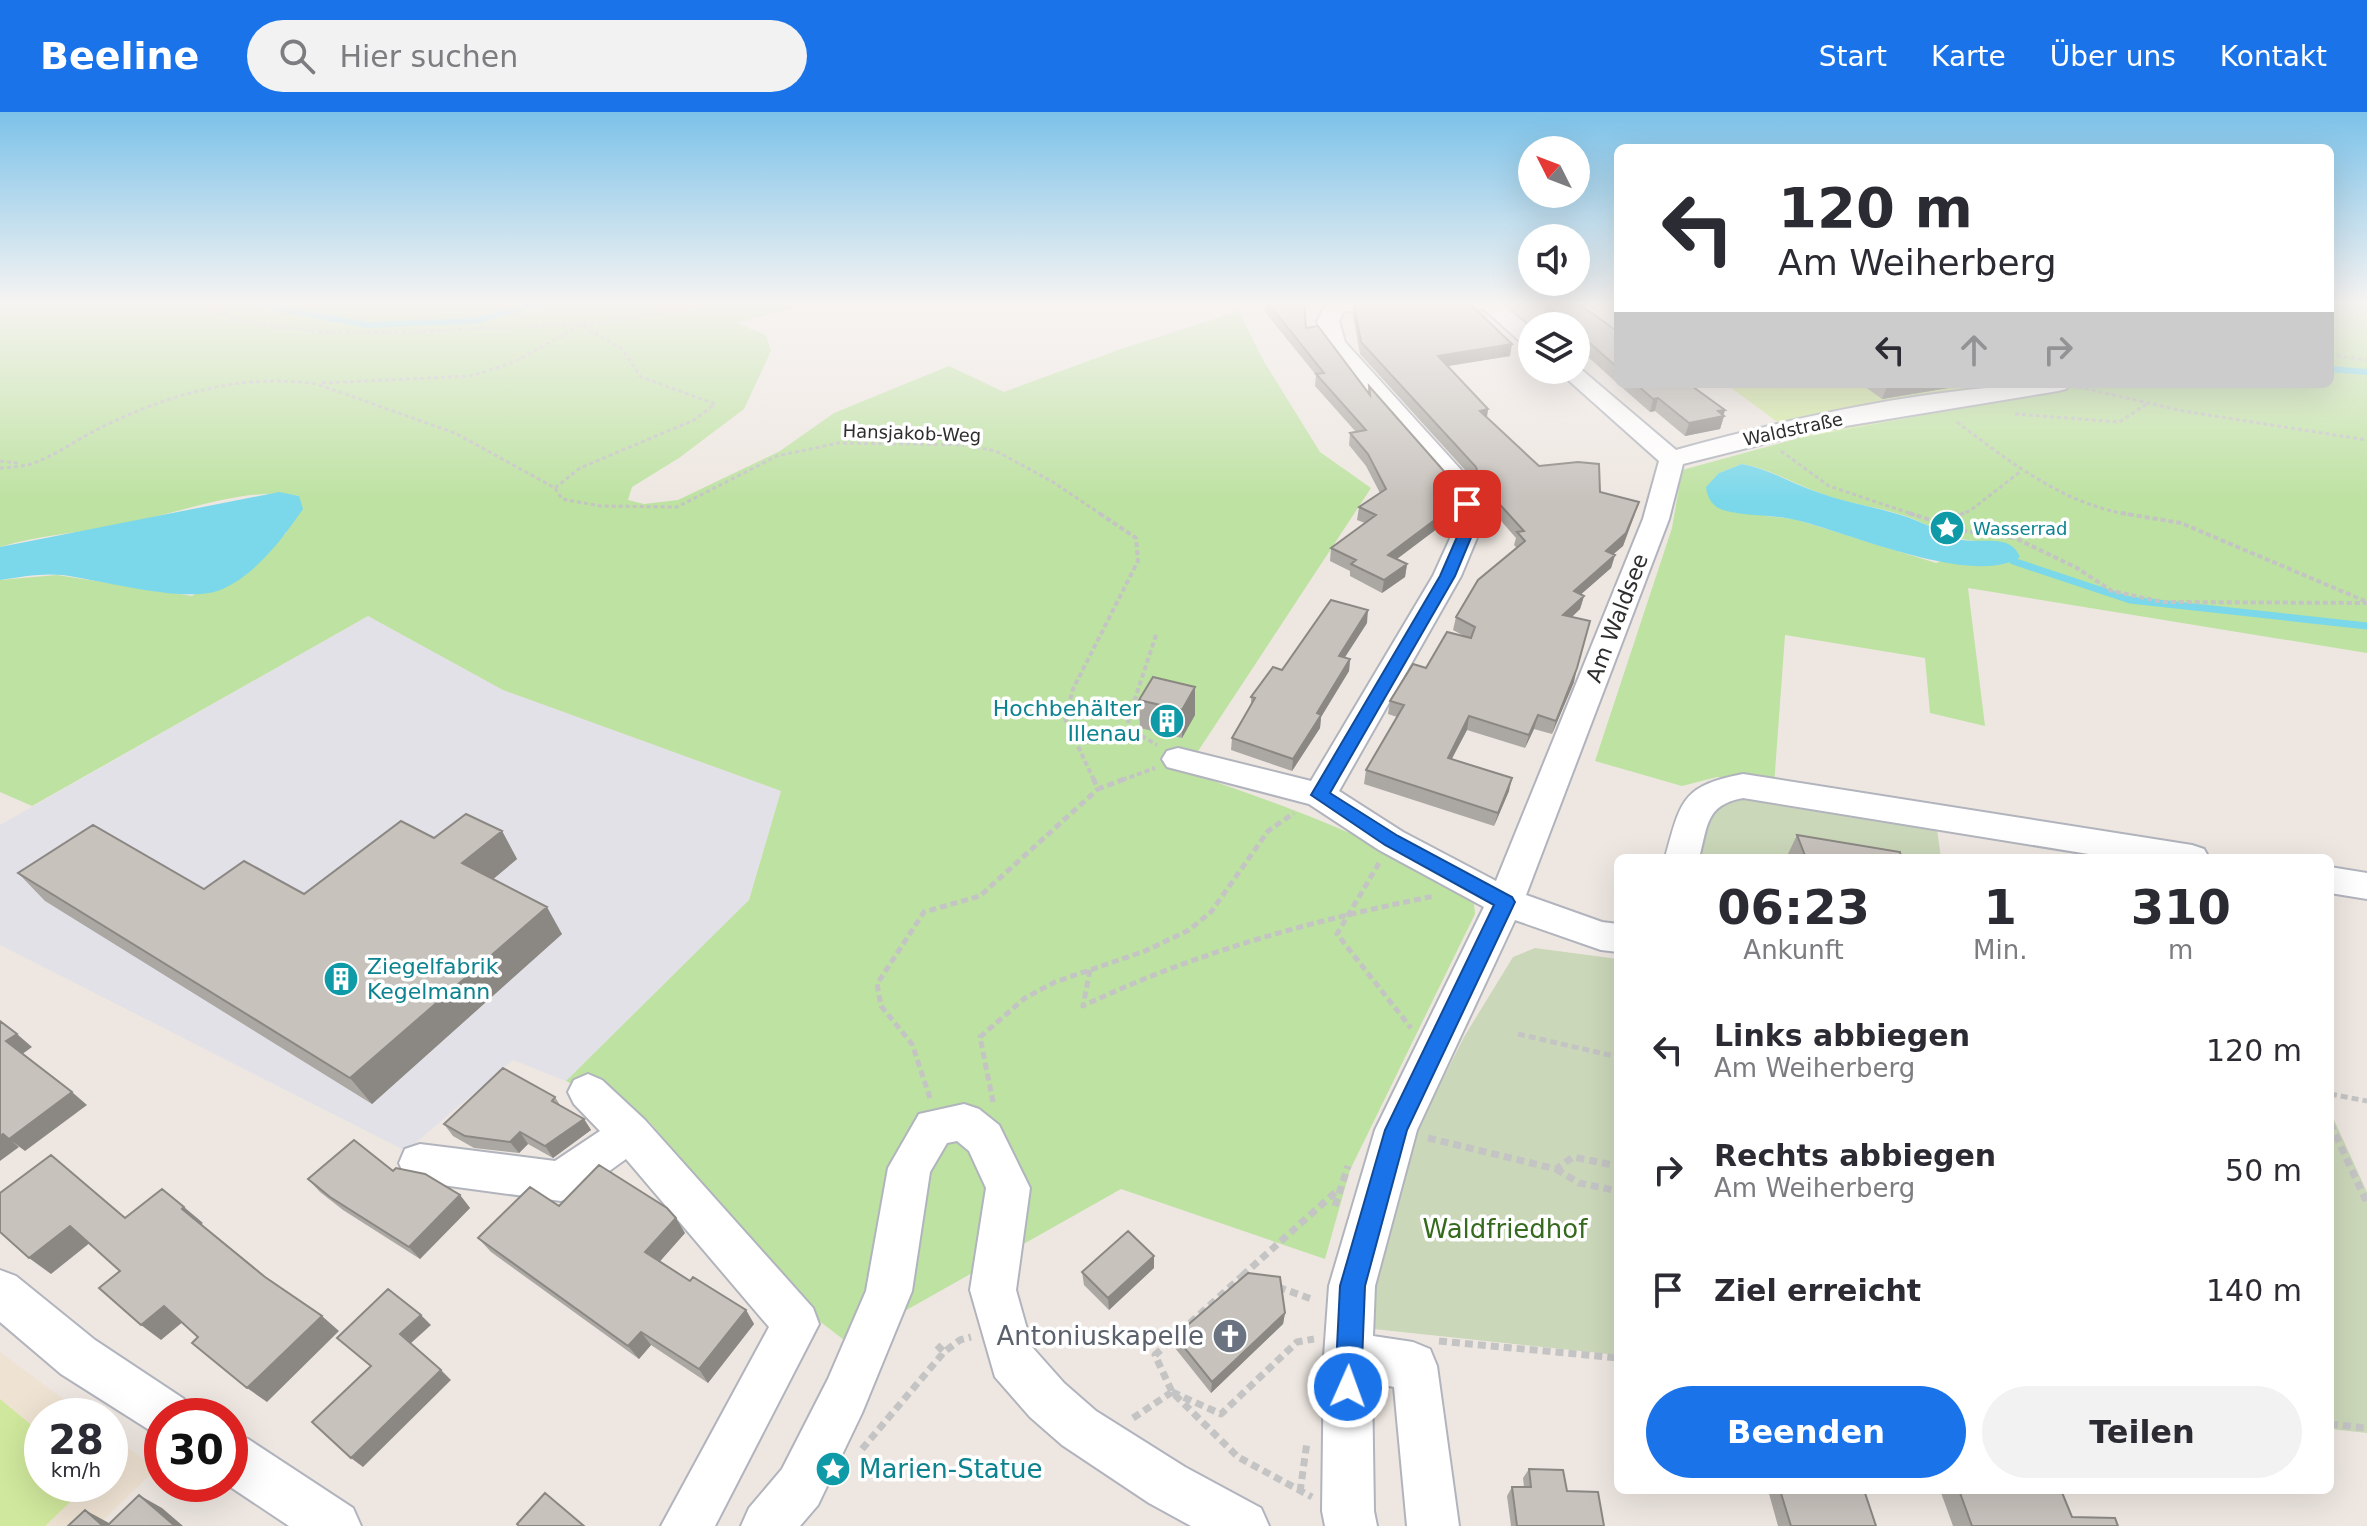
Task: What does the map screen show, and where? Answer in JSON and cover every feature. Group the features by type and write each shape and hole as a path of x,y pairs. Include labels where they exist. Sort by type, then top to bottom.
{"street":[{"path":"1320,795 1447,576 1471,521 1463,487 1357,369"},
{"path":"1584,384 1672,459"},
{"name":"Waldstraße","path":"1672,459 1762,435 2032,388"},
{"name":"Am Waldsee","path":"1351,1526 1340,1331 1396,1130 1493,895 1622,608 1656,519 1672,459"},
{"path":"1178,759 1320,795 1391,841 1493,895 1601,936 1614,938"},
{"path":"1683,854 1699,802 1715,790 1743,786 2167,854"},
{"path":"2334,881 2367,886"},
{"path":"588,1092 630,1133 796,1324 687,1526"},
{"path":"767,1526 800,1487 851,1383 889,1291 909,1168 934,1127 964,1122 984,1138 1008,1188 993,1290 1012,1360 1047,1400 1079,1428 1167,1485 1243,1526"},
{"path":"420,1163 561,1181 630,1133"},
{"path":"0,1292 78,1357 144,1401"},
{"path":"1340,1331 1413,1366 1433,1526"},
{"path":"248,1469 335,1526"}],"path":[{"path":"317,384 471,376 493,369"},
{"path":"555,488 580,468 694,420 715,404 641,377 638,369"},
{"name":"Hansjakob-Weg","path":"31,464 103,426 192,391 253,381 317,384 455,433 555,488 562,499 601,506 677,507 777,456 838,443 965,445 996,451 1042,476 1136,538 1138,561 1073,689 1065,719 1098,789"},
{"path":"2086,388 2147,403 2367,440"},
{"path":"1934,403 2021,471 2085,502 2123,514 2181,523 2367,603"},
{"path":"2011,413 2119,422 2147,403"},
{"path":"1762,435 1829,486 1940,524 2015,538 2077,568 2112,591 2163,602 2367,603"},
{"path":"0,461 31,464"},
{"path":"0,468 31,464"},
{"path":"1940,524 1971,510 2021,471"},
{"path":"1156,635 1128,720 1130,729 1178,759"},
{"path":"934,1127 932,1105 912,1044 881,1006 877,984 924,912 980,896 1098,789 1178,759"},
{"path":"984,1138 997,1119 980,1037 1025,998 1055,982 1170,941 1189,930 1211,912 1268,831 1320,795"},
{"path":"1391,841 1337,934 1412,1029"},
{"path":"1090,969 1083,1006 1139,977 1196,957 1350,913 1493,895"},
{"path":"1518,1034 1614,1056"},
{"path":"2334,1095 2367,1101"},
{"path":"1396,1130 1556,1169 1579,1183 1614,1190"},
{"path":"2334,1132 2367,1203"},
{"path":"1556,1169 1573,1157 1614,1165"},
{"path":"1300,1492 1238,1457 1172,1392 1155,1355 1339,1189"},
{"path":"1241,1277 1254,1280"},
{"path":"1266,1284 1304,1295 1340,1331"},
{"path":"1172,1392 1221,1414 1297,1342 1340,1331"},
{"path":"1429,1340 1614,1358"},
{"path":"855,1457 944,1352 937,1345"},
{"path":"1101,1440 1172,1392"},
{"path":"2334,1424 2367,1428"}],"shaded area":[{"path":"368,616 503,690 781,791 749,900 566,1081 513,1060 406,1151 0,945 0,825"},
{"path":"0,1352 62,1398 24,1398 24,1502 122,1502 97,1526 0,1526"},
{"path":"128,1448 144,1460 144,1481 128,1496"}],"green space":[{"path":"0,369 763,369 744,409 679,458 632,487 628,500 644,504 678,500 780,451 834,413 942,369 955,369 1004,392 1067,369 1269,369 1320,452 1371,488 1185,771 1297,811 1372,843 1408,861 1474,904 1475,914 1350,1170 1325,1259 1121,1189 848,1343 814,1317 649,1121 630,1133 588,1092 566,1081 749,900 781,791 503,690 368,616 32,806 0,792 0,580 57,575 192,596 267,552 286,533 299,496 278,494 232,498 116,526 0,547"},
{"path":"2334,369 2367,369 2367,653 1968,588 1985,726 1930,713 1925,658 1785,635 1774,785 1738,777 1717,777 1682,786 1595,761 1672,528 1682,470 1799,438 2068,388 2334,388","holes":["1742,464 1828,496 1911,518 1960,538 1992,541 1936,563 1794,519 1766,516 1719,473"]},
{"path":"1731,388 2068,388 1799,438"},
{"path":"1735,795 1936,822 1940,854 1701,854 1712,806"},
{"name":"Waldfriedhof","path":"1535,948 1614,958 1614,1355 1364,1328 1406,1152 1464,1037 1513,957"},
{"path":"2334,1120 2367,1192 2367,1433 2334,1429"},
{"path":"0,1399 24,1419 24,1502 70,1502 45,1526 0,1526"}],"water":[{"path":"1742,464 1828,496 1907,517 1959,539 2009,544 2020,557 2000,565 1973,566 1943,562 1796,520 1719,509 1711,502 1706,487 1719,473"},
{"path":"279,492 299,496 303,509 256,566 220,590 205,594 165,593 54,575 0,580 0,547"}],"building":[{"path":"1321,369 1350,369 1370,395 1369,386 1450,478 1456,504 1388,555 1407,564 1384,580 1351,564 1356,560 1331,548 1376,515 1359,507 1386,489 1368,454 1350,433 1366,430 1316,374 1324,373"},
{"path":"1386,369 1450,369 1488,409 1480,411 1539,466 1578,462 1599,464 1600,492 1639,502 1626,533 1606,551 1615,555 1574,591 1584,596 1563,615 1590,621 1577,668 1556,721 1538,715 1529,735 1469,716 1448,758 1512,778 1498,813 1366,770 1404,705 1390,701 1413,664 1426,668 1447,632 1471,638 1475,627 1456,617 1478,580 1525,541 1517,532 1524,531 1482,485 1476,467"},
{"path":"1641,388 1695,388 1725,410 1718,411 1724,416 1689,423 1658,398 1653,399"},
{"path":"1331,600 1368,610 1339,656 1350,659 1317,713 1321,715 1293,759 1232,738 1255,698 1251,697 1273,667 1282,670"},
{"path":"1153,677 1195,687 1182,710 1139,700"},
{"name":"Ziegelfabrik Kegelmann","path":"466,814 502,831 462,863 547,907 350,1078 18,873 93,825 204,889 244,861 304,894 401,821 434,838"},
{"path":"1797,835 1900,854 1804,854"},
{"path":"0,1021 17,1034 6,1041 72,1092 9,1139 3,1134 0,1136"},
{"path":"503,1068 555,1097 552,1101 584,1119 545,1146 520,1132 510,1142 465,1136 444,1124"},
{"path":"354,1140 393,1171 396,1168 425,1174 460,1195 409,1247 330,1197 308,1179"},
{"path":"51,1155 125,1218 162,1189 265,1277 322,1316 247,1388 192,1343 198,1337 164,1306 141,1325 99,1288 120,1271 70,1226 29,1258 0,1232 0,1193"},
{"path":"599,1165 667,1208 676,1218 645,1252 690,1281 693,1277 746,1310 699,1369 641,1332 628,1346 478,1238 530,1187 559,1206"},
{"path":"1128,1231 1154,1256 1108,1298 1082,1272"},
{"name":"Antoniuskapelle","path":"1248,1273 1280,1277 1285,1313 1212,1382 1175,1336"},
{"path":"388,1289 421,1315 400,1334 441,1370 351,1458 312,1422 371,1366 337,1338"},
{"path":"1529,1469 1563,1470 1567,1491 1598,1492 1604,1526 1517,1526 1512,1487 1531,1487"},
{"path":"545,1493 584,1526 519,1526 517,1524"},
{"path":"1781,1494 1865,1494 1876,1526 1791,1526"},
{"path":"1960,1494 2063,1494 2072,1517 2115,1518 2118,1526 1972,1526"},
{"path":"139,1495 175,1526 107,1526"},
{"path":"85,1510 103,1526 68,1526"}],"waterway":[{"path":"2334,369 2367,372"},
{"path":"2013,561 2130,600 2367,626"}],"place":[{"name":"Wasserrad","path":"1947,528"},
{"name":"Hochbehälter Illenau","path":"1167,721"},
{"name":"Ziegelfabrik Kegelmann","path":"341,979"},
{"name":"Antoniuskapelle","path":"1230,1336"},
{"name":"Marien-Statue","path":"833,1469"}],"route":[{"path":"1348,1387 1352,1286 1396,1130 1505,902 1391,841 1320,795 1447,576 1471,521 1467,504"}]}
